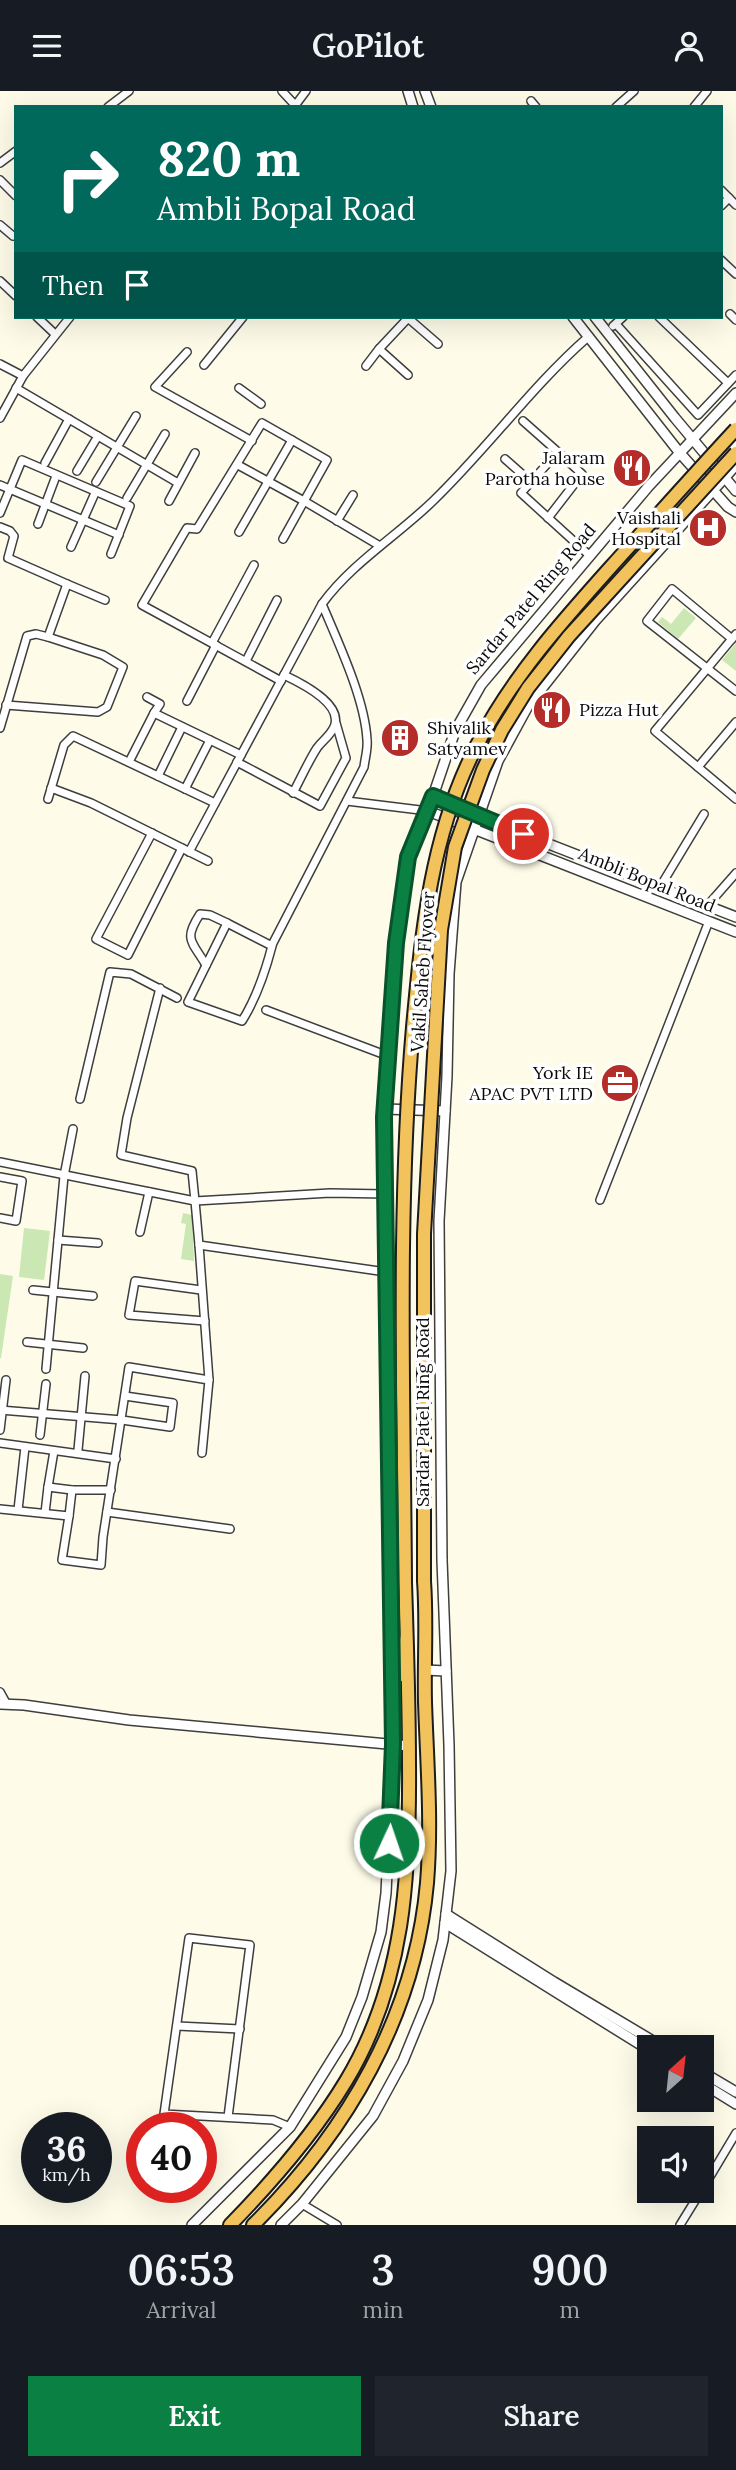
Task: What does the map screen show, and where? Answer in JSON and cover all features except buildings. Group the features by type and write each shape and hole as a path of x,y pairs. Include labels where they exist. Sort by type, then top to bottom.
{"highway":[{"name":"Vakil Saheb Flyover","path":"405,1587 406,1106 422,929 431,874 475,748 505,696 554,629 736,429"},
{"name":"Vakil Saheb Flyover","path":"424,1586 424,1234 441,930 455,847 483,770 502,730 528,688 569,636 736,453"},
{"path":"253,2225 329,2136 383,2047 405,1993 419,1937 427,1882 430,1788 424,1586"},
{"path":"230,2225 282,2169 318,2124 347,2079 373,2026 389,1981 402,1926 409,1822 405,1587"},
{"path":"392,1625 409,1713"}],"street":[{"path":"110,105 128,91"},
{"path":"282,91 293,105"},
{"path":"295,105 306,91"},
{"path":"619,105 634,91"},
{"path":"696,105 707,91"},
{"path":"0,180 14,194"},
{"path":"723,192 736,205"},
{"path":"723,205 729,198"},
{"path":"723,262 736,274"},
{"path":"0,281 14,294"},
{"path":"39,319 55,334"},
{"path":"0,418 23,376 68,319"},
{"path":"204,365 241,319"},
{"path":"366,366 406,319"},
{"path":"410,319 438,344"},
{"path":"575,319 679,452 727,507 736,512"},
{"path":"597,319 736,491"},
{"path":"607,332 621,319"},
{"path":"661,319 728,383"},
{"path":"616,324 698,415 736,375"},
{"path":"152,833 96,939 128,955 332,590 433,502 552,372 589,337"},
{"path":"379,349 408,375"},
{"path":"187,352 155,387 252,440"},
{"path":"0,364 23,376"},
{"path":"16,388 178,483"},
{"path":"239,388 261,404"},
{"name":"Sardar Patel Ring Road","path":"192,2225 290,2127 346,2037 362,1997 381,1932 386,1893 393,1744 385,1109 396,943 408,857 428,811 455,731 481,685 589,555 679,452 736,393"},
{"path":"96,482 136,416"},
{"path":"45,463 69,419"},
{"path":"523,421 582,474 548,518"},
{"path":"154,713 210,740 293,793 320,806 323,802 346,758 334,712 322,697 246,661 142,605 187,528 197,529 262,423 327,460 283,539"},
{"path":"127,498 165,434"},
{"path":"78,471 98,436"},
{"path":"239,532 292,440"},
{"path":"558,452 521,493 589,555"},
{"path":"169,501 195,453"},
{"path":"505,459 531,482"},
{"path":"0,513 22,460 130,506 111,554"},
{"path":"238,465 380,547"},
{"path":"713,490 736,465"},
{"path":"38,524 56,475"},
{"path":"0,485 118,535"},
{"name":"Sardar Patel Ring Road","path":"281,2225 302,2204 373,2116 403,2061 428,2000 446,1918 451,1871 443,1591 439,1221 449,974 456,882 498,761 528,706 617,597 713,490"},
{"path":"71,547 95,493"},
{"path":"337,521 353,495"},
{"path":"0,527 14,536 8,558 105,600"},
{"path":"187,701 254,565"},
{"path":"48,637 67,585"},
{"path":"736,691 709,669 647,621 672,589 734,636 709,669 655,731 736,799"},
{"path":"246,661 276,600"},
{"path":"227,923 188,1002 242,1021 256,998 272,946 365,767 368,741 364,720 347,663 322,604"},
{"path":"0,728 6,705 27,636 36,634 48,637 103,655 123,667 107,707 98,712 6,705"},
{"path":"129,762 160,704 147,697"},
{"path":"698,767 736,722"},
{"path":"293,793 312,757 328,739 336,723"},
{"path":"158,776 182,727"},
{"path":"48,799 64,745 74,736 215,803"},
{"path":"185,789 210,740"},
{"path":"51,788 91,803 208,861"},
{"name":"Ambli Bopal Road","path":"433,796 736,917"},
{"path":"347,801 428,811"},
{"name":"Ambli Bopal Road","path":"428,811 736,932"},
{"path":"660,887 704,814"},
{"path":"707,906 736,873"},
{"path":"206,965 190,938 190,929 200,914 210,915 272,946"},
{"path":"600,1201 709,921"},
{"path":"80,1099 110,972 131,974 177,998"},
{"path":"160,988 127,1118 121,1155 192,1171 209,1380 202,1453"},
{"path":"266,1010 388,1056"},
{"path":"385,1109 445,1111"},
{"path":"46,1369 64,1176 73,1129"},
{"path":"0,1162 195,1201 330,1193 372,1196 385,1194"},
{"path":"0,1177 22,1181 16,1221 0,1218"},
{"path":"140,1232 149,1192"},
{"path":"58,1240 98,1243"},
{"path":"199,1245 386,1272"},
{"path":"201,1290 135,1281 129,1315 205,1321"},
{"path":"33,1290 93,1296"},
{"path":"27,1342 83,1347"},
{"path":"72,1490 62,1560 101,1565 129,1367 209,1380"},
{"path":"78,1450 85,1376"},
{"path":"0,1430 6,1380"},
{"path":"40,1436 46,1384"},
{"path":"1,1410 122,1420 170,1427 173,1403 125,1396"},
{"path":"0,1443 116,1459"},
{"path":"18,1510 25,1447"},
{"path":"45,1513 54,1451"},
{"path":"48,1487 111,1490"},
{"path":"0,1509 69,1516"},
{"path":"107,1512 230,1529"},
{"path":"424,1586 443,1591"},
{"path":"392,1592 405,1587"},
{"path":"425,1670 446,1671"},
{"path":"0,1692 3,1704 129,1720 409,1746"},
{"path":"446,1918 643,2035"},
{"path":"446,1918 637,2042"},
{"path":"228,2117 250,1945 188,1938 164,2114 273,2120 290,2127"},
{"path":"177,2026 240,2029"},
{"path":"714,2078 736,2092"},
{"path":"714,2090 736,2104"},
{"path":"714,2169 736,2133"},
{"path":"680,2225 693,2203"},
{"path":"302,2204 337,2225"}],"green space":[{"path":"684,608 696,618 678,639 658,622 662,617 671,624"},
{"path":"736,643 736,671 722,660"},
{"path":"183,1213 192,1215 194,1261 181,1259 186,1224 181,1223"},
{"path":"24,1228 50,1231 44,1280 19,1277"},
{"path":"0,1274 13,1276 1,1358 0,1358"}],"place":[{"name":"Jalaram Parotha house","path":"632,468"},
{"name":"Vaishali Hospital","path":"708,528"},
{"name":"Pizza Hut","path":"552,710"},
{"name":"Shivalik Satyamev","path":"400,738"},
{"name":"York IE APAC PVT LTD","path":"620,1083"}],"route":[{"path":"389,1843 393,1744 384,1117 396,943 408,857 433,796 523,834"}]}
